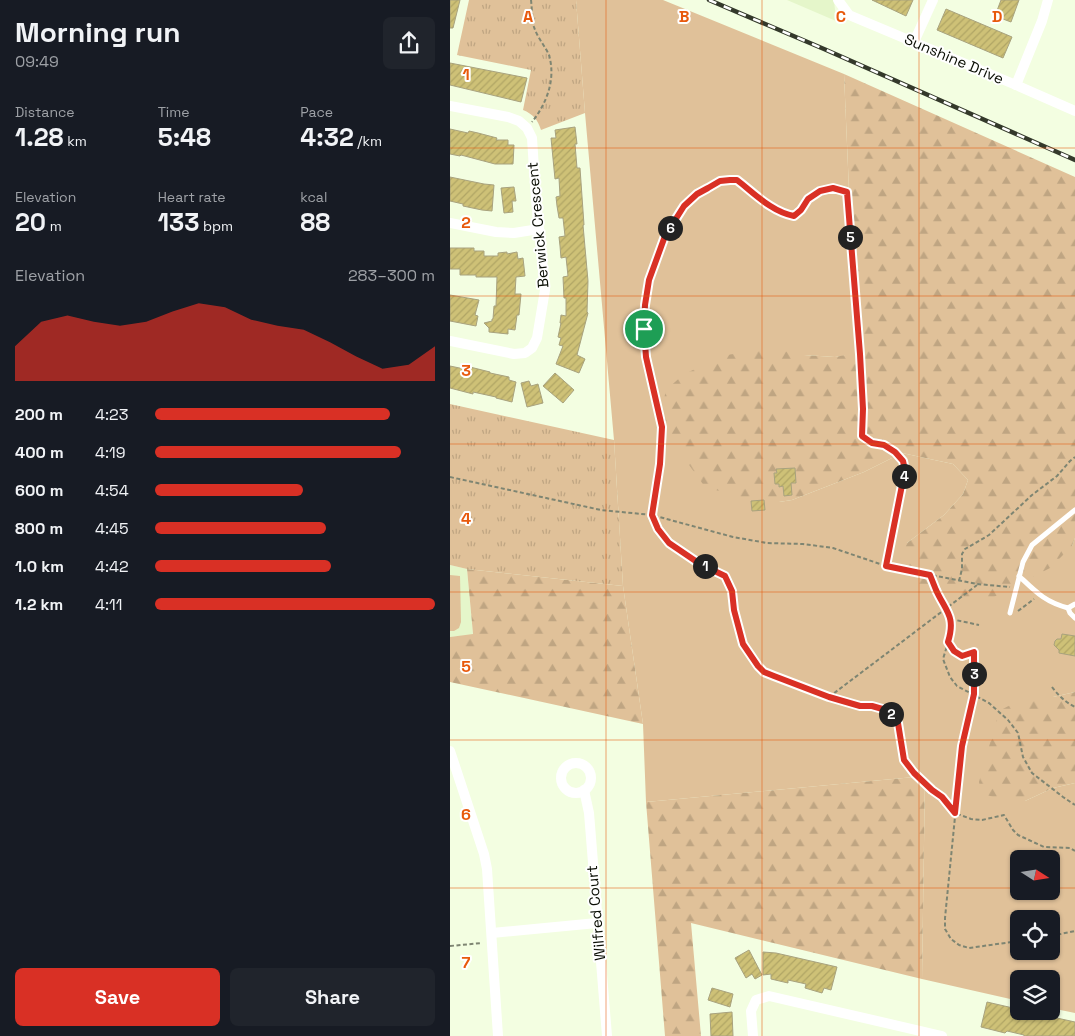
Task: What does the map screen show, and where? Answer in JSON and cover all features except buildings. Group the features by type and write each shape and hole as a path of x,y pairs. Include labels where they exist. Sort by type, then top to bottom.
{"street":[{"name":"Sunshine Drive","path":"838,0 849,15 1075,111"},
{"path":"914,42 933,0"},
{"path":"1016,85 1042,21 1048,0"},
{"path":"450,106 508,117 519,121 527,128"},
{"name":"Berwick Crescent","path":"450,341 514,354 525,353 532,348 537,338 545,290 532,138 527,128"},
{"path":"450,223 496,232 539,229"},
{"path":"450,751 484,854 487,870 498,1036"},
{"name":"Wilfred Court","path":"584,790 589,813 607,1036"},
{"path":"492,933 597,924"},
{"path":"753,1036 751,1011 756,1000 769,996 942,1036"}],"lane":[{"path":"1010,613 1023,562 1032,545 1075,510"},
{"path":"1019,576 1046,600 1068,608 1075,604"},
{"path":"1068,608 1075,618"}],"path":[{"path":"527,128 546,99 550,88 551,75 549,55 534,29 531,0"},
{"path":"886,566 905,470 903,461 895,452 884,445 872,443 862,436 863,409 860,354 847,192 833,188 820,191 808,199 801,210 794,216 774,209 737,180 720,181 697,194 684,206 665,236 649,280 644,329 646,357 662,427 660,464 652,515 658,529 669,543 700,564 725,576 732,591 734,610 743,644 764,672 829,697 860,706 872,706 886,710 894,716 898,723 904,760 914,773 942,797 955,813 971,819 982,820 1004,815 1018,835 1044,847 1070,848 1075,851"},
{"path":"959,581 962,569 962,554 965,549 989,535 1032,495 1057,476 1075,457"},
{"path":"450,477 602,510 652,515 767,543 803,544 833,548 886,566 959,581 1016,588"},
{"path":"930,575 951,619 951,633 943,659 950,677 957,686 989,703 1008,720 1018,733 1023,757 1032,772 1062,797 1075,805"},
{"path":"829,697 977,584"},
{"path":"1016,612 1040,595"},
{"path":"951,619 979,625"},
{"path":"948,642 954,651 962,656 974,652 974,694 962,746 945,929 951,939 959,945 969,948 1010,942"},
{"path":"1052,687 1059,696 1075,707"},
{"path":"1060,934 1075,931"},
{"path":"450,946 484,943"}],"shaded area":[{"path":"787,0 834,0 836,21"},
{"path":"450,565 467,569 473,635 450,637"}],"green space":[{"path":"469,0 576,0 585,113 541,130 535,118 523,110 531,70 457,55"},
{"path":"576,0 663,0 844,74 856,354 835,357 804,355 779,502 792,500 864,472 902,453 953,464 968,480 963,494 944,515 907,543 1072,546 1075,538 1075,692 1053,697 1025,801 1053,788 1075,783 1075,1013 1060,1010 1060,970 1010,970 1010,999 922,979 925,776 646,802 643,724 623,586 614,440"},
{"path":"844,74 1075,177 1075,538 1072,546 1050,568 994,597 970,603 931,595 907,576 900,561 907,543 944,515 963,494 968,480 953,464 902,453 864,472 792,500 779,502 744,498 705,487 671,440 660,417 666,390 684,374 727,355 770,348 804,355 835,357 856,353"},
{"path":"450,404 614,440 623,586 467,569 450,565"},
{"path":"467,569 623,586 643,724 450,682 450,637 473,634"},
{"path":"450,575 460,576 461,622 459,628 454,631 450,631"},
{"path":"1075,692 1075,783 1053,788 1025,801 1002,800 981,793 979,782 999,711 1018,701 1053,697"},
{"path":"925,776 922,979 691,923 701,1036 665,1036 646,802"}],"railway":[{"path":"709,0 1075,160"}],"route":[{"path":"737,180 774,209 794,216 801,210 808,199 820,191 833,188 847,192 860,354 863,409 862,436 872,443 884,445 895,452 903,461 905,470 886,566 930,575 951,619 951,633 948,642 954,651 962,656 974,652 974,694 962,746 955,813 942,797 914,773 904,760 898,723 894,716 886,710 845,702 764,672 743,644 734,610 732,591 725,576 682,553 669,543 658,529 652,515 660,464 662,427 646,357 644,329 649,280 657,256 665,236 684,206 697,194 720,181 737,180"}]}
